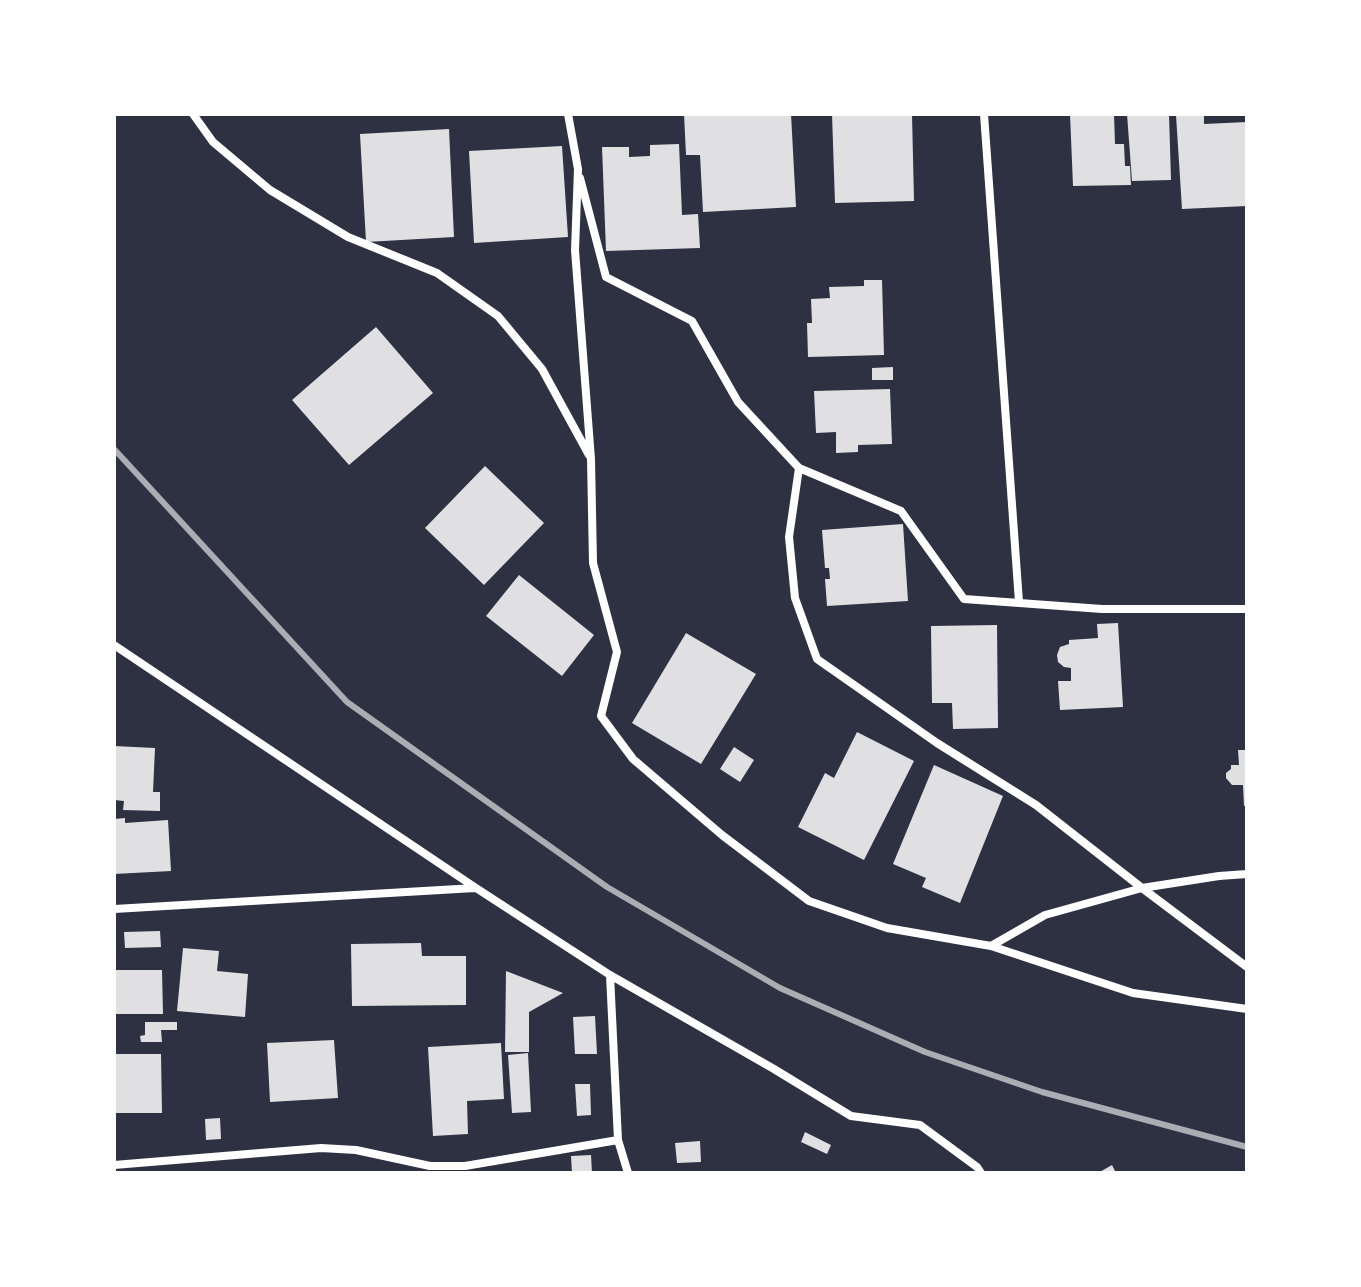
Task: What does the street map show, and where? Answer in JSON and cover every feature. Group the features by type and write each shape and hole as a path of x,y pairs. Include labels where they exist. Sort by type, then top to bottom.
{"street":[{"path":"193,114 213,142 270,190 348,237 437,273 498,316 542,369 591,459"},
{"path":"568,114 578,169 606,277 692,321 738,402 799,468 901,511 964,599 1102,609 1247,609"},
{"path":"984,114 1019,602"},
{"path":"578,169 575,250 591,459 593,563 617,652 601,716 633,759 722,835 809,901 887,928 991,946 1133,993 1247,1009"},
{"path":"799,468 789,537 795,598 817,659 937,743 1036,805 1247,967"},
{"path":"114,645 610,975 851,1116 920,1125 981,1173"},
{"path":"991,946 1045,915 1142,888 1247,874"},
{"path":"114,909 476,888"},
{"path":"610,975 618,1140 628,1173"},
{"path":"114,1165 321,1148 356,1150 430,1166 465,1166 618,1140"}],"building":[{"path":"684,114 791,114 796,207 703,212 700,155 686,155"},
{"path":"832,114 912,114 914,201 835,203"},
{"path":"1070,114 1114,114 1115,144 1124,144 1125,166 1130,166 1131,185 1073,186"},
{"path":"1127,114 1169,114 1171,180 1132,181"},
{"path":"1204,114 1204,124 1247,122 1247,206 1182,209 1176,115"},
{"path":"449,129 454,237 366,242 360,134"},
{"path":"679,144 682,215 698,214 700,248 606,251 602,147 629,147 629,157 650,156 650,145"},
{"path":"562,146 568,237 474,243 469,151"},
{"path":"864,280 882,280 884,355 808,357 807,323 812,323 811,299 830,298 829,287 864,286"},
{"path":"376,327 433,393 349,465 292,400"},
{"path":"893,367 893,380 872,380 872,368"},
{"path":"890,389 892,444 858,445 858,452 836,453 836,432 816,433 814,391"},
{"path":"485,466 544,523 484,585 425,528"},
{"path":"903,524 908,601 827,606 825,579 830,579 829,568 825,568 822,530"},
{"path":"519,575 594,635 562,676 486,616"},
{"path":"1118,623 1123,707 1060,710 1058,681 1071,681 1071,668 1058,662 1060,647 1069,644 1069,640 1098,638 1097,624"},
{"path":"997,625 998,728 953,729 952,703 932,703 931,626"},
{"path":"686,633 756,674 701,764 632,723"},
{"path":"857,732 914,761 864,860 798,827 825,773 834,778"},
{"path":"114,746 155,748 153,792 160,792 160,811 123,810 124,801 114,800"},
{"path":"734,747 754,760 740,782 720,769"},
{"path":"1238,750 1247,750 1247,806 1244,806 1243,785 1232,785 1226,778 1231,765 1239,765"},
{"path":"934,765 1003,796 960,903 922,887 926,878 893,864"},
{"path":"125,818 125,823 168,820 171,871 114,874 114,819"},
{"path":"160,931 161,947 125,948 124,932"},
{"path":"421,943 422,956 466,956 466,1005 352,1006 351,944"},
{"path":"183,948 219,951 217,971 248,974 245,1017 177,1011"},
{"path":"114,970 162,970 163,1014 114,1014"},
{"path":"506,971 563,993 529,1012 529,1052 505,1052"},
{"path":"595,1016 597,1054 575,1054 573,1017"},
{"path":"145,1022 177,1022 177,1030 161,1030 162,1042 141,1042 140,1036 145,1035"},
{"path":"334,1040 338,1098 270,1102 267,1043"},
{"path":"501,1043 504,1099 467,1101 468,1134 433,1136 428,1047"},
{"path":"528,1053 531,1112 512,1113 508,1055"},
{"path":"114,1054 161,1054 162,1113 114,1113"},
{"path":"575,1084 590,1084 591,1115 577,1116"},
{"path":"220,1118 221,1139 206,1140 205,1119"},
{"path":"805,1132 831,1145 827,1154 801,1142"},
{"path":"700,1141 701,1162 677,1163 675,1143"},
{"path":"591,1155 592,1173 572,1173 571,1156"},
{"path":"1112,1165 1116,1173 1098,1173"}],"railway":[{"path":"114,449 347,702 607,887 780,988 925,1052 1042,1092 1247,1147"}]}
